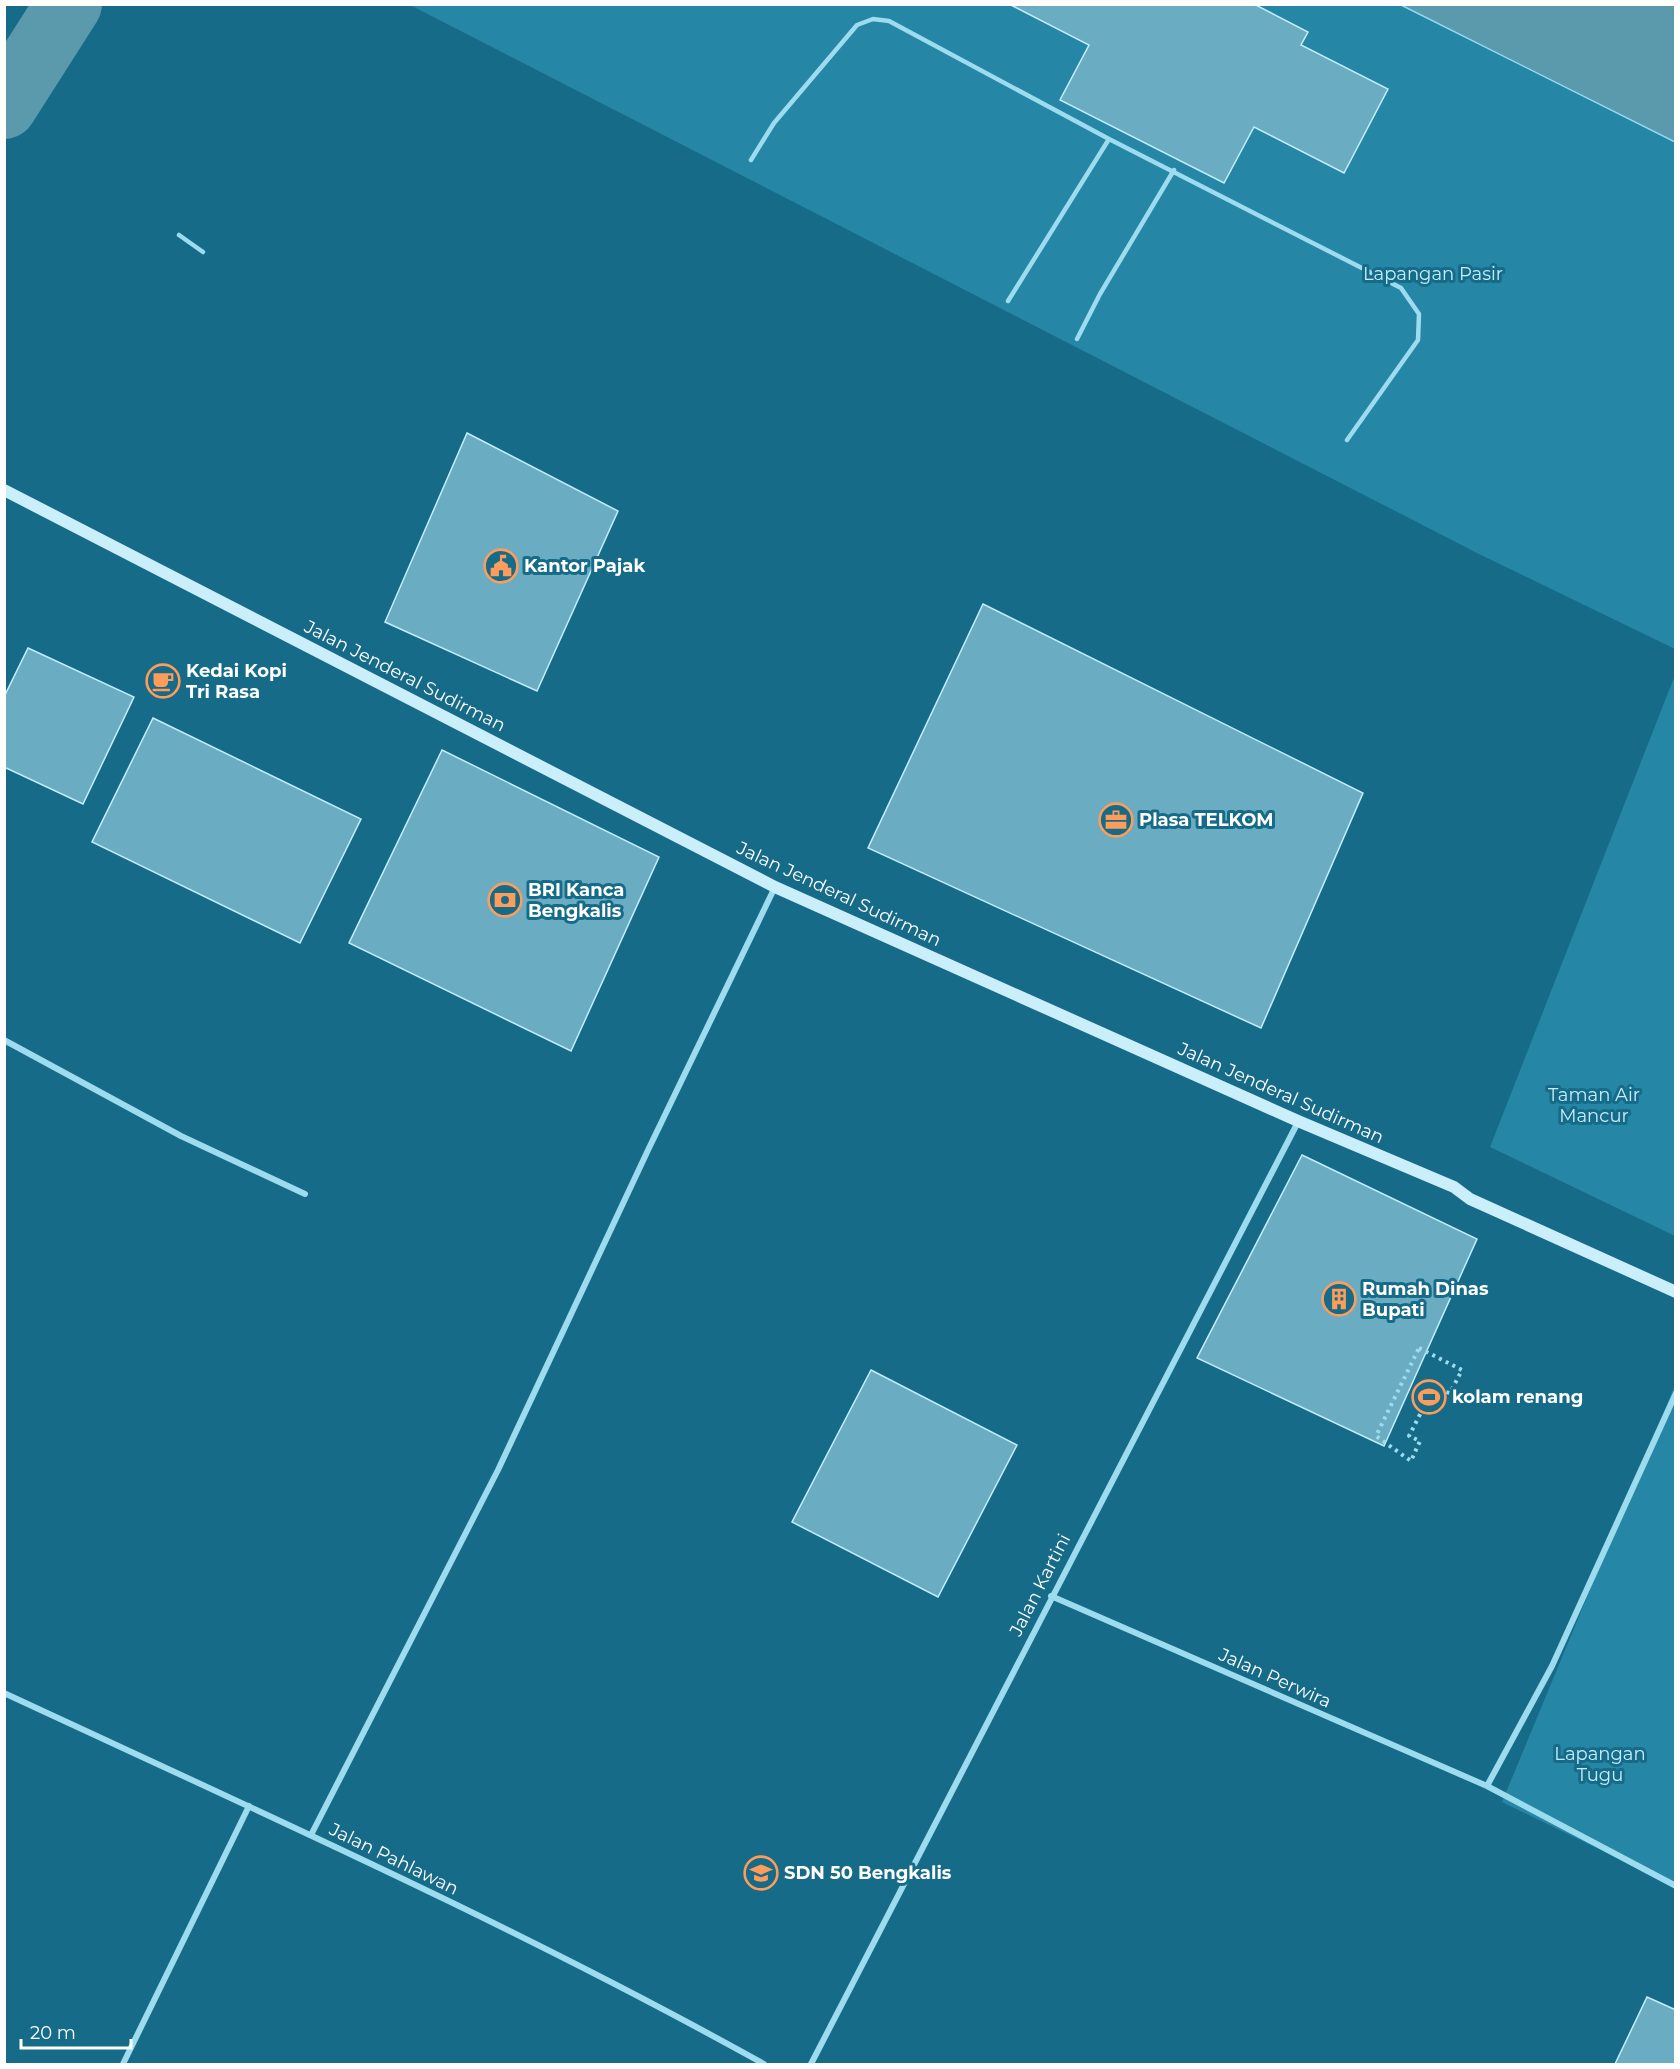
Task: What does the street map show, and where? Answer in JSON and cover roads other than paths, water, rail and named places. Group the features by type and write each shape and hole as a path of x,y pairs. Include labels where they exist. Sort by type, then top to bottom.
{"street":[{"name":"Jalan Jenderal Sudirman","path":"4,490 776,887 1298,1121 1454,1188 1470,1199 1676,1293"},
{"path":"311,1835 498,1470 649,1148 776,887"},
{"path":"4,1040 181,1136 304,1194"},
{"name":"Jalan Kartini","path":"811,2064 1298,1121"},
{"path":"1487,1786 1552,1666 1676,1393"},
{"name":"Jalan Perwira","path":"1051,1596 1487,1786 1676,1886"},
{"name":"Jalan Pahlawan","path":"4,1693 311,1835 638,1994 764,2064"},
{"path":"123,2064 249,1806"}],"lane":[{"path":"751,160 774,123 857,25 873,18 889,21 1109,139 1174,170 1401,288 1419,314 1418,340 1347,440"},
{"path":"1008,301 1109,139"},
{"path":"1077,339 1100,294 1174,170"},
{"path":"179,235 203,252"}],"waterway":[{"path":"4,106 69,4"}],"place":[{"name":"Kantor Pajak","path":"501,566"},
{"name":"Kedai Kopi Tri Rasa","path":"163,681"},
{"name":"Plasa TELKOM","path":"1116,820"},
{"name":"BRI Kanca Bengkalis","path":"505,900"},
{"name":"Rumah Dinas Bupati","path":"1339,1299"},
{"name":"kolam renang","path":"1429,1397"},
{"name":"SDN 50 Bengkalis","path":"761,1873"}],"park label":[{"name":"Lapangan Pasir","path":"1433,274"},
{"name":"Taman Air Mancur","path":"1594,1105"},
{"name":"Lapangan Tugu","path":"1600,1764"}]}
